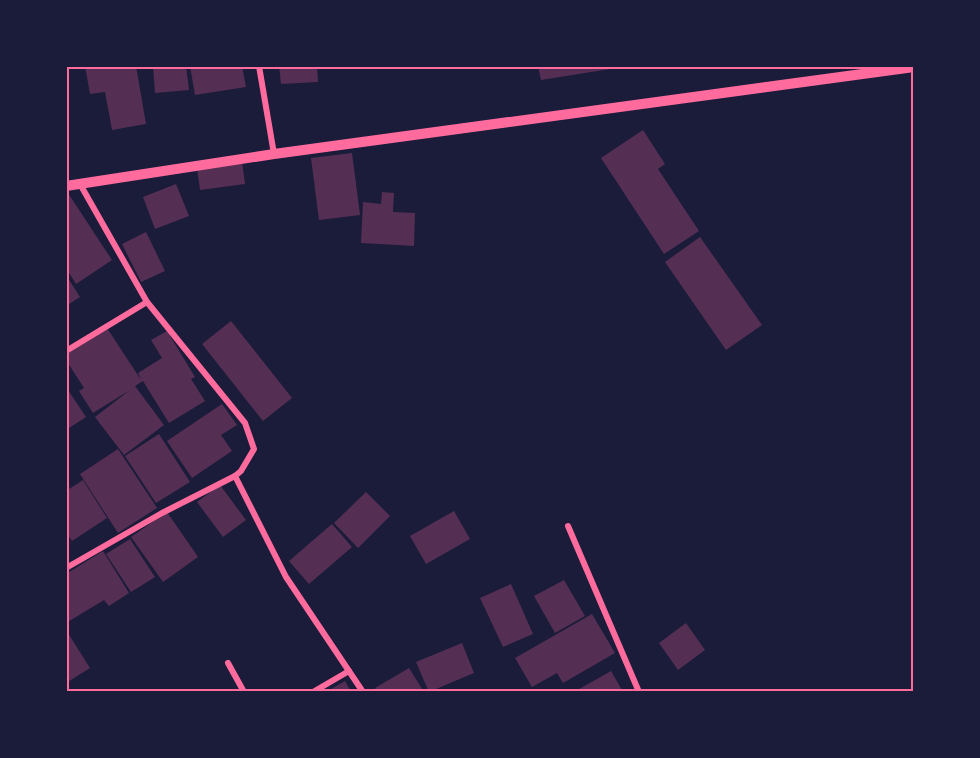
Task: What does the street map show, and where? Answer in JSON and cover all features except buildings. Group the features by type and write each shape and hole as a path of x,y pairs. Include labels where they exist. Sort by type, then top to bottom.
{"street":[{"path":"259,66 274,154"},
{"path":"66,186 274,154 914,67"},
{"path":"66,568 162,513 235,476 242,471 254,449 245,423 147,302 80,184"},
{"path":"66,351 147,302"},
{"path":"235,476 286,577 363,692"},
{"path":"568,526 639,692"},
{"path":"228,663 244,692"},
{"path":"313,692 349,671"}]}
